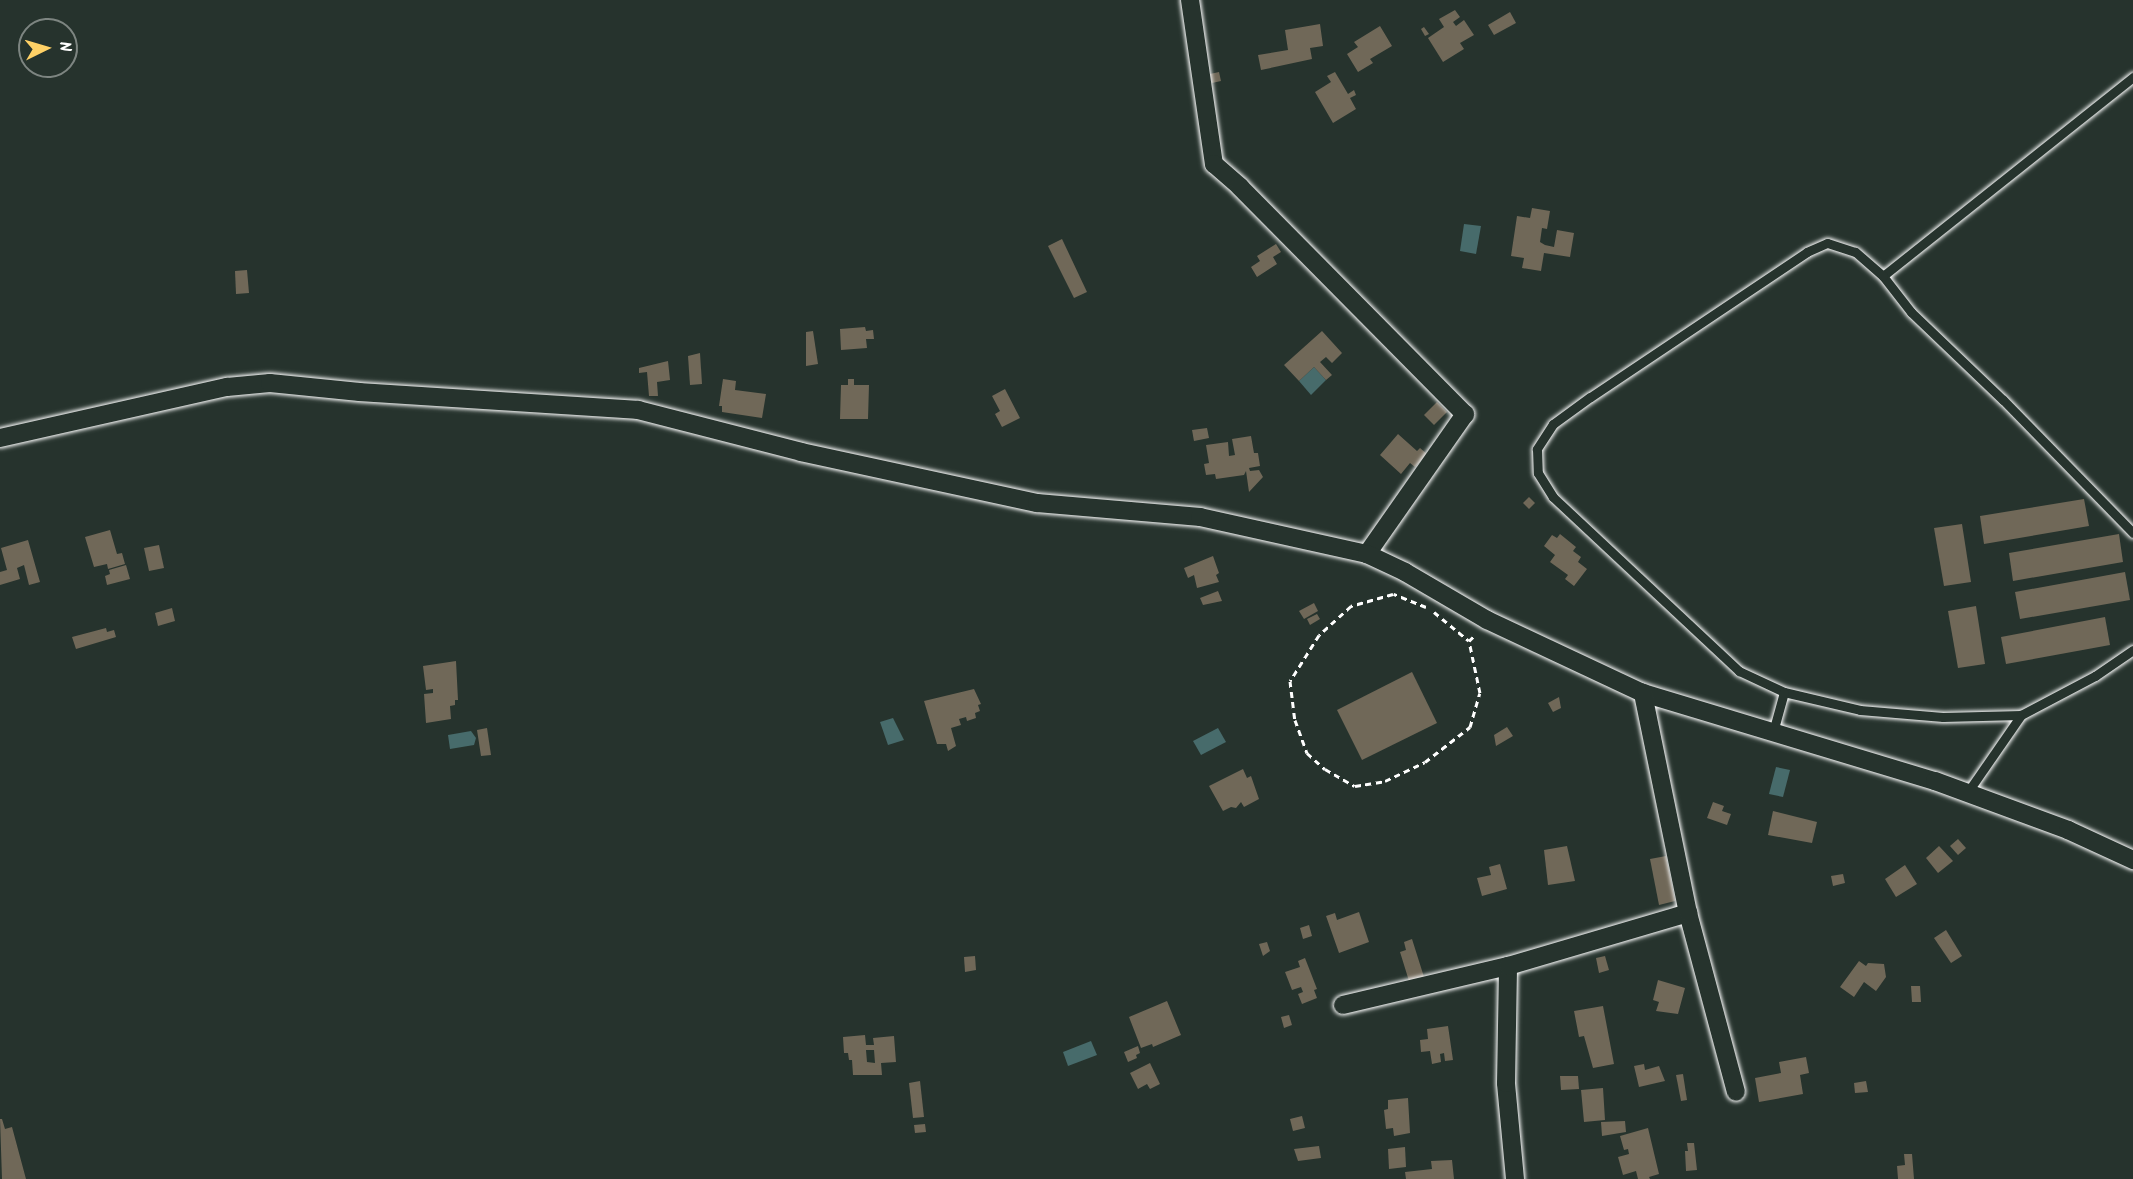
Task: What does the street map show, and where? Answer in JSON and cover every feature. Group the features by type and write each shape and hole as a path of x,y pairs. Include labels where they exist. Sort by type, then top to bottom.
{"street":[{"path":"1190,0 1214,164 1240,187 1465,414 1367,554"},
{"path":"0,438 227,387 270,383 360,392 570,403 639,410 811,454 1037,503 1200,516 1367,554 1405,572 1487,620 1643,693 1967,793 2068,830 2133,860"},
{"path":"1643,693 1688,913 1736,1092"},
{"path":"1343,1005 1508,966 1688,913"},
{"path":"1508,966 1506,1083 1515,1179"}],"lane":[{"path":"1883,276 2133,77"},
{"path":"2021,716 1943,717 1860,710 1784,692 1739,671 1553,497 1538,473 1537,448 1553,424 1590,397 1807,252 1827,243 1855,252 1883,276 1911,312 2003,400 2133,533"},
{"path":"1967,793 2021,716 2095,675 2133,650"},
{"path":"1773,732 1784,692"}],"path":[{"path":"1393,594 1430,609 1469,642 1480,693 1470,727 1425,762 1385,781 1355,786 1324,770 1307,753 1295,720 1290,681 1319,636 1351,606 1393,594"},
{"path":"1469,642 1487,620"}],"water":[{"path":"1464,224 1481,226 1476,254 1460,251"},
{"path":"1314,367 1326,380 1311,395 1299,381"},
{"path":"893,718 904,740 888,745 880,722"},
{"path":"1218,728 1226,742 1201,755 1193,741"},
{"path":"471,731 476,738 474,745 450,749 448,735"},
{"path":"1776,767 1790,770 1783,797 1769,794"},
{"path":"1091,1041 1097,1055 1068,1066 1063,1052"}],"building":[{"path":"1455,10 1460,17 1453,22 1456,26 1464,20 1474,35 1460,43 1464,49 1443,62 1428,38 1444,27 1439,19"},
{"path":"1510,12 1516,23 1494,35 1488,25"},
{"path":"1320,24 1323,46 1310,48 1312,59 1261,70 1258,55 1288,50 1285,30"},
{"path":"1380,26 1392,46 1370,59 1373,63 1358,72 1347,54 1358,47 1354,42"},
{"path":"1424,27 1429,34 1425,36 1421,29"},
{"path":"1219,72 1221,81 1212,83 1210,74"},
{"path":"1335,72 1348,94 1354,90 1356,95 1350,98 1356,109 1333,123 1315,92 1331,82 1327,76"},
{"path":"1532,208 1550,211 1547,229 1542,228 1540,242 1545,245 1554,247 1557,230 1574,233 1570,257 1544,253 1541,271 1522,268 1524,258 1511,256 1517,216 1530,218"},
{"path":"1062,239 1087,292 1074,298 1048,246"},
{"path":"1276,244 1281,252 1273,257 1277,264 1257,277 1251,267 1260,261 1257,256"},
{"path":"247,270 249,293 236,294 235,271"},
{"path":"865,327 866,331 873,330 874,339 866,339 867,348 841,350 840,329"},
{"path":"813,331 818,364 806,366 806,332"},
{"path":"1322,331 1342,353 1332,363 1326,357 1320,362 1332,375 1326,380 1314,367 1299,381 1284,365"},
{"path":"700,353 702,384 690,385 688,356"},
{"path":"668,361 670,380 657,382 658,396 649,396 647,372 639,373 639,368"},
{"path":"723,379 736,381 735,390 766,394 762,418 722,412 722,406 719,406"},
{"path":"848,379 854,379 854,385 869,385 868,419 840,419 841,385 848,385"},
{"path":"1005,389 1020,418 1002,427 995,414 1000,411 992,396"},
{"path":"1437,402 1447,412 1434,425 1424,415"},
{"path":"1207,428 1209,438 1194,441 1192,430"},
{"path":"1398,434 1417,451 1420,448 1427,454 1415,467 1410,463 1401,474 1380,455"},
{"path":"1251,436 1254,453 1258,453 1260,466 1249,468 1250,471 1259,470 1263,477 1249,492 1246,471 1244,475 1216,479 1215,474 1206,475 1204,464 1209,463 1206,445 1228,442 1229,456 1235,455 1232,439"},
{"path":"1529,497 1535,503 1529,509 1523,503"},
{"path":"2084,499 2089,526 1984,544 1980,516"},
{"path":"1962,524 1971,582 1944,586 1934,528"},
{"path":"110,530 117,554 122,553 125,564 108,569 107,564 94,567 85,537"},
{"path":"1560,534 1576,547 1573,551 1581,557 1578,562 1587,569 1574,586 1565,579 1568,575 1550,562 1555,555 1544,546 1552,535 1557,538"},
{"path":"2119,534 2123,562 2013,581 2009,553"},
{"path":"28,540 40,582 29,585 24,565 17,568 20,579 0,585 0,572 7,570 1,548"},
{"path":"159,545 164,568 149,571 144,548"},
{"path":"1213,556 1219,573 1216,575 1219,582 1197,588 1194,575 1188,578 1184,568"},
{"path":"126,565 130,579 107,585 105,576 110,574 109,570"},
{"path":"2125,572 2130,600 2020,619 2015,592"},
{"path":"1218,591 1222,601 1203,605 1200,598"},
{"path":"1314,603 1318,611 1304,619 1299,611"},
{"path":"1976,606 1985,664 1958,668 1948,611"},
{"path":"172,608 175,621 158,626 155,613"},
{"path":"1317,614 1320,619 1310,625 1307,619"},
{"path":"2105,617 2110,645 2006,664 2001,637"},
{"path":"106,628 107,632 114,630 116,637 76,649 72,637"},
{"path":"456,661 458,700 455,700 455,705 450,706 451,719 426,723 424,694 433,693 433,689 426,690 423,666"},
{"path":"1412,672 1437,723 1362,760 1337,710"},
{"path":"974,689 981,704 978,705 980,711 975,713 976,718 967,721 966,717 959,719 961,725 951,728 956,746 948,751 946,744 937,744 924,701"},
{"path":"1559,697 1561,708 1553,712 1548,703"},
{"path":"1507,727 1513,736 1496,746 1494,735"},
{"path":"487,728 491,755 481,756 477,730"},
{"path":"1243,769 1247,778 1251,776 1259,799 1244,807 1241,802 1236,808 1231,807 1223,811 1209,786"},
{"path":"1713,802 1724,806 1722,811 1731,814 1727,825 1707,818"},
{"path":"1773,811 1817,822 1812,843 1768,835"},
{"path":"1958,839 1966,848 1958,855 1950,846"},
{"path":"1567,846 1575,881 1548,885 1544,850"},
{"path":"1939,846 1953,861 1938,873 1926,858"},
{"path":"1666,856 1675,901 1659,905 1650,859"},
{"path":"1500,864 1507,889 1482,896 1477,878 1491,875 1489,867"},
{"path":"1905,865 1917,884 1896,897 1885,879"},
{"path":"1843,874 1845,883 1833,886 1831,876"},
{"path":"1359,912 1369,942 1339,953 1326,916 1335,913 1337,920"},
{"path":"1309,925 1312,936 1303,939 1300,928"},
{"path":"1946,930 1962,956 1951,963 1934,938"},
{"path":"1412,939 1424,977 1409,981 1400,952 1406,950 1404,942"},
{"path":"1267,942 1270,951 1263,956 1259,944"},
{"path":"975,956 976,970 965,972 964,957"},
{"path":"1605,956 1609,970 1599,973 1596,958"},
{"path":"1305,958 1317,989 1314,990 1317,998 1302,1004 1298,994 1303,992 1301,987 1292,990 1285,972 1300,967 1298,961"},
{"path":"1859,961 1866,966 1868,963 1884,964 1886,977 1876,991 1864,982 1854,997 1840,987"},
{"path":"1658,980 1685,988 1678,1014 1656,1011 1659,1002 1653,1000"},
{"path":"1911,986 1920,986 1921,1002 1912,1002"},
{"path":"1167,1001 1181,1035 1153,1047 1152,1044 1141,1048 1129,1017"},
{"path":"1603,1006 1614,1064 1593,1068 1584,1036 1579,1037 1574,1011"},
{"path":"1289,1015 1292,1025 1284,1028 1281,1017"},
{"path":"1448,1026 1453,1060 1445,1061 1444,1053 1440,1054 1441,1062 1432,1064 1430,1051 1421,1052 1420,1040 1428,1039 1427,1029"},
{"path":"865,1035 866,1045 874,1045 873,1038 894,1036 896,1062 881,1063 882,1075 853,1075 852,1060 849,1060 848,1053 844,1053 843,1037","holes":["866,1050 874,1050 875,1063 867,1062"]},
{"path":"1138,1046 1140,1053 1136,1055 1137,1058 1128,1062 1124,1052"},
{"path":"1806,1057 1809,1073 1800,1075 1803,1094 1759,1102 1755,1078 1781,1073 1779,1062"},
{"path":"1150,1063 1160,1084 1150,1089 1147,1084 1138,1089 1130,1073"},
{"path":"1644,1064 1645,1070 1659,1066 1665,1081 1639,1087 1634,1066"},
{"path":"1683,1074 1687,1100 1681,1101 1676,1075"},
{"path":"1560,1076 1578,1076 1579,1089 1561,1090"},
{"path":"920,1081 924,1117 913,1118 909,1083"},
{"path":"1866,1081 1868,1092 1855,1093 1854,1083"},
{"path":"1603,1088 1605,1120 1584,1122 1581,1090"},
{"path":"1408,1098 1410,1133 1394,1136 1393,1128 1386,1129 1384,1110 1388,1109 1388,1100"},
{"path":"1302,1116 1305,1128 1293,1131 1290,1119"},
{"path":"0,1119 5,1129 12,1127 26,1179 2,1179"},
{"path":"1625,1121 1626,1132 1602,1136 1601,1122"},
{"path":"925,1124 926,1132 915,1133 914,1125"},
{"path":"1648,1128 1659,1174 1649,1177 1650,1179 1638,1179 1636,1171 1623,1175 1618,1157 1629,1154 1628,1149 1624,1150 1620,1136"},
{"path":"1687,1143 1694,1143 1697,1170 1686,1171"},
{"path":"1319,1146 1321,1158 1298,1161 1294,1149"},
{"path":"1405,1147 1406,1167 1389,1169 1388,1149"},
{"path":"1904,1154 1912,1154 1914,1179 1898,1179 1897,1166 1905,1165"},
{"path":"1452,1160 1454,1179 1406,1179 1405,1172 1432,1169 1431,1161"}]}
